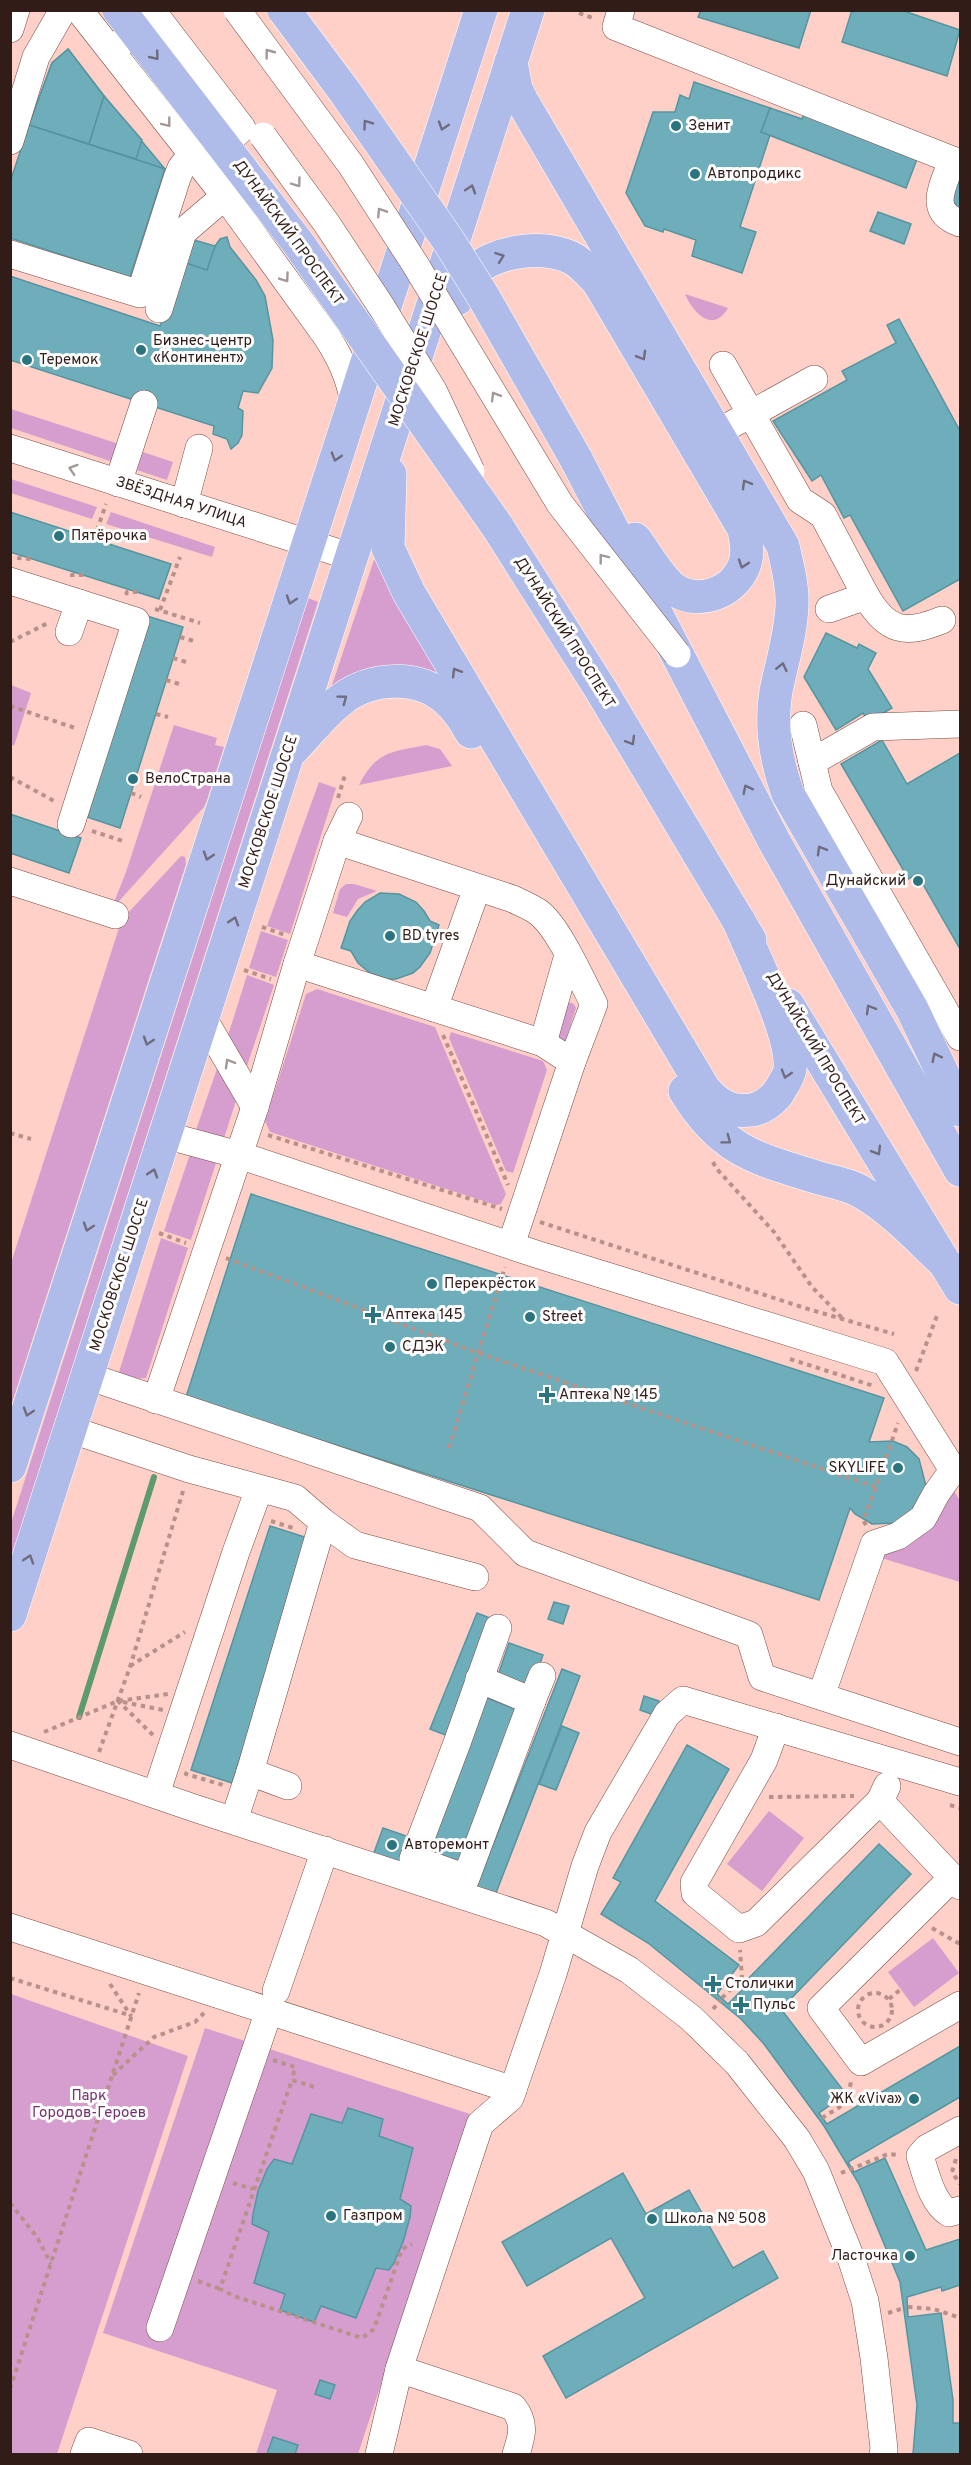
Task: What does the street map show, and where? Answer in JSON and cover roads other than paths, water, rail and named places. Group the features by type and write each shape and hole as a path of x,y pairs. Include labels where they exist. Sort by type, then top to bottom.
{"main road":[{"name":"ДУНАЙСКИЙ ПРОСПЕКТ","path":"119,10 298,243 497,526 601,690 953,1276"},
{"path":"284,10 345,92 448,240 483,296 576,459 774,841 960,1170"},
{"path":"10,1466 481,10"},
{"name":"МОСКОВСКОЕ ШОССЕ","path":"10,1615 72,1430 87,1376 528,10"},
{"path":"511,62 516,89 522,101 783,546 790,576 792,603 789,633 774,709 778,766 789,794 912,1009 951,1086 960,1110"},
{"path":"421,344 453,309 470,275 486,263 502,256 533,250 555,252 574,259 599,282 744,529 747,548 745,565 739,575 722,591 709,596 687,595 670,586 576,459"},
{"path":"392,437 388,548 409,593 704,1089 714,1101 728,1109 742,1111 757,1110 774,1099 790,1070 789,1042 739,921"},
{"path":"287,755 341,699 373,683 389,681 421,685 447,699 467,725 693,1104 716,1131 735,1146 762,1161 862,1192 890,1213 953,1276"}],"street":[{"path":"10,29 16,10"},
{"path":"80,10 225,196 342,360 350,381 354,402"},
{"path":"237,10 339,148 396,235 560,504 677,654"},
{"path":"621,10 616,27 956,162 939,200 946,216 960,224"},
{"path":"111,50 161,12"},
{"path":"161,12 282,162 327,224 381,306 433,390 497,526"},
{"path":"10,254 140,294 181,168 197,160 242,128 161,12"},
{"path":"10,141 36,57 52,16"},
{"path":"159,309 183,232 225,196"},
{"path":"723,365 800,500 823,515 876,613 890,625 906,630 922,628 942,620"},
{"path":"716,433 814,379"},
{"path":"112,494 144,404"},
{"name":"ЗВЁЗДНАЯ УЛИЦА","path":"10,448 112,494 184,504 352,557"},
{"path":"184,504 199,448"},
{"path":"15,569 74,618 136,621 73,818"},
{"path":"829,609 866,596"},
{"path":"812,762 873,727 960,724"},
{"path":"803,725 819,791 960,1037"},
{"path":"156,1400 252,1118 297,964 337,841 349,816"},
{"path":"337,841 513,899 538,912 550,925 594,1004 513,1204 507,1261"},
{"path":"10,881 116,915"},
{"path":"434,1008 477,888"},
{"path":"543,1043 568,955"},
{"path":"297,964 543,1043 572,1062"},
{"path":"203,1018 252,1118"},
{"path":"165,1135 239,1155 507,1261 885,1362 956,1476 936,1494 924,1518 898,1536 874,1544 821,1696"},
{"path":"87,1376 480,1508 525,1553 749,1635 762,1677 960,1742"},
{"path":"72,1430 189,1469 295,1498 321,1529 355,1545 475,1577"},
{"path":"156,1794 180,1758 188,1702 216,1612 259,1489"},
{"path":"234,1820 321,1529"},
{"path":"498,1628 413,1859 432,1875 466,1878 542,1676"},
{"path":"479,1679 532,1701"},
{"path":"383,2452 399,2369 480,2124 510,2098 598,1832 667,1714 683,1700 960,1782"},
{"path":"776,1727 764,1760 694,1883 695,1893 740,1929 756,1923 880,1801 894,1764"},
{"path":"10,1745 325,1850 361,1855 432,1875 565,1932 629,1970 691,2018 737,2063 797,2139 816,2172 839,2227 865,2301 874,2358 883,2454"},
{"path":"247,1781 288,1786"},
{"path":"880,1801 957,1882 913,1918 821,2008 861,2062 960,2005"},
{"path":"160,2328 325,1850"},
{"path":"10,1927 219,1995 272,2001 513,2090"},
{"path":"960,2130 927,2148 920,2156 942,2209 949,2213 960,2210"},
{"path":"399,2369 513,2407 521,2417 523,2433 516,2454"},
{"path":"84,2454 88,2441 129,2454"}],"waterway":[{"path":"79,1717 154,1477"}],"place":[{"name":"Зенит","path":"676,126"},
{"name":"Автопродикс","path":"695,174"},
{"name":"Бизнес-центр «Континент»","path":"141,350"},
{"name":"Теремок","path":"27,360"},
{"name":"Пятёрочка","path":"59,536"},
{"name":"ВелоСтрана","path":"133,779"},
{"name":"Дунайский","path":"918,881"},
{"name":"BD tyres","path":"390,936"},
{"name":"Перекрёсток","path":"432,1284"},
{"name":"Аптека 145","path":"373,1315"},
{"name":"Street","path":"530,1317"},
{"name":"СДЭК","path":"390,1347"},
{"name":"Аптека № 145","path":"547,1395"},
{"name":"SKYLIFE","path":"898,1468"},
{"name":"Авторемонт","path":"392,1845"},
{"name":"Столички","path":"713,1984"},
{"name":"Пульс","path":"741,2005"},
{"name":"ЖК «Viva»","path":"914,2099"},
{"name":"Газпром","path":"331,2216"},
{"name":"Школа № 508","path":"652,2219"},
{"name":"Ласточка","path":"910,2256"}],"park label":[{"name":"Парк Городов-Героев","path":"89,2104"}]}
